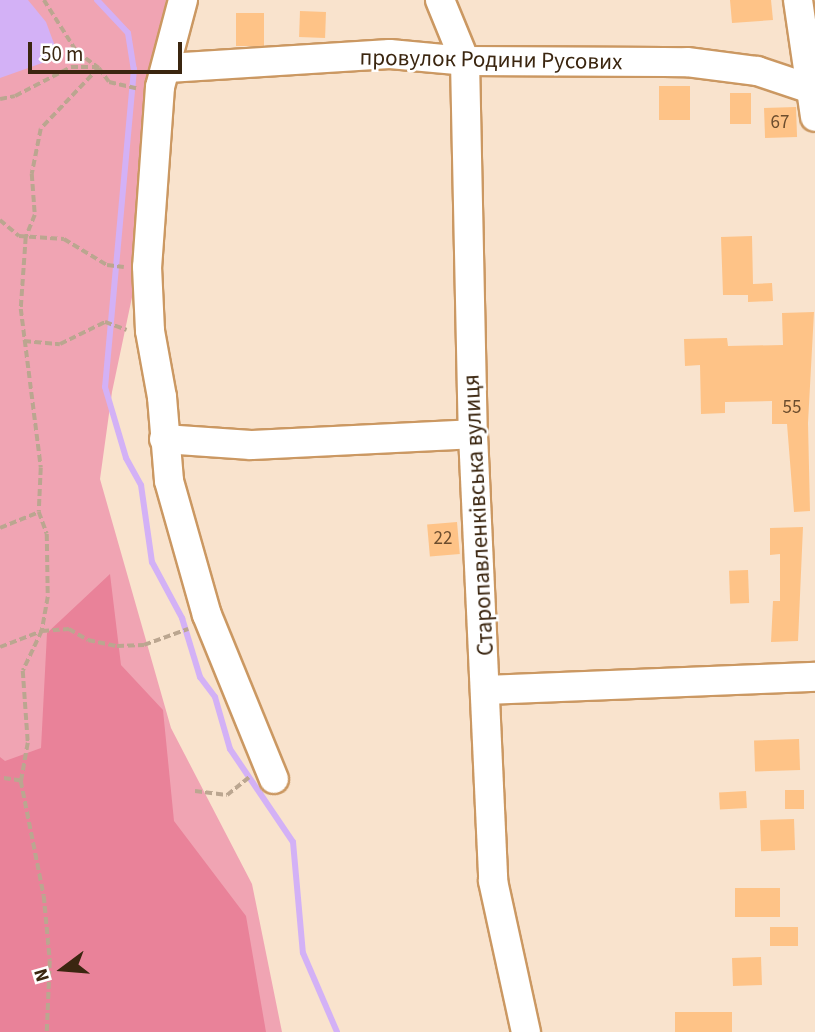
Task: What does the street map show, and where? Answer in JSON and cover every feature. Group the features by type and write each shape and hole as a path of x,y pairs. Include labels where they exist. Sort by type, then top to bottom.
{"street":[{"path":"183,0 168,68 160,87 147,267 164,439 169,481 207,615 274,779"},
{"name":"Старопавленківська вулиця","path":"440,0 466,61 473,434 494,881 526,1032"},
{"path":"798,0 813,104"},
{"name":"провулок Родини Русових","path":"168,68 390,54 466,61 687,62 757,71 813,104"},
{"path":"164,439 251,446 473,434"},
{"path":"487,690 815,677"}],"path":[{"path":"44,0 77,52 99,68 109,82 136,89"},
{"path":"0,99 15,96 71,67 99,68"},
{"path":"47,1032 50,961 44,896 21,781 28,743 23,671 42,631 48,597 47,534 39,512 41,468 24,341 26,237 35,215 32,174 41,129 99,68"},
{"path":"0,220 26,237 64,239 107,265 121,267"},
{"path":"24,341 60,344 105,322 113,322"},
{"path":"0,528 39,512"},
{"path":"0,648 42,631 69,629 88,640 117,646 144,645 183,631"},
{"path":"0,778 21,781"},
{"path":"195,792 227,795 246,780"}],"shaded area":[{"path":"0,0 166,0 143,245 112,392 100,479 171,728 252,884 282,1032 0,1032"},
{"path":"0,0 28,0 46,22 59,57 0,78"},
{"path":"110,574 121,665 163,710 174,821 246,916 266,1032 0,1032 0,757 5,761 41,748 47,633"}],"building":[{"path":"730,0 771,0 773,20 732,23"},
{"path":"300,11 326,12 325,38 299,37"},
{"path":"236,13 264,13 264,46 236,46"},
{"path":"659,86 690,86 690,120 659,120"},
{"path":"730,93 751,93 751,124 730,124"},
{"path":"796,107 797,137 765,138 764,108"},
{"path":"752,236 753,284 772,283 773,301 748,302 748,295 723,295 721,237"},
{"path":"814,312 808,423 810,511 794,512 787,424 772,424 772,401 725,402 725,413 701,414 700,365 685,366 684,339 727,338 728,346 783,345 782,313"},
{"path":"457,522 460,554 430,556 427,525"},
{"path":"803,527 798,641 771,642 773,601 780,601 780,554 770,555 770,528"},
{"path":"748,570 749,603 730,604 729,571"},
{"path":"799,739 800,770 755,772 754,741"},
{"path":"785,790 804,790 804,809 785,809"},
{"path":"746,791 747,808 720,809 719,792"},
{"path":"794,819 795,850 761,851 760,820"},
{"path":"735,888 780,888 780,917 735,917"},
{"path":"770,927 798,927 798,946 770,946"},
{"path":"761,957 762,985 733,986 732,958"},
{"path":"675,1012 732,1012 732,1032 675,1032"}],"waterway":[{"path":"97,0 128,33 134,69 105,387 126,458 141,485 152,562 182,618 200,677 215,697 230,749 293,842 303,953 337,1032"}]}
